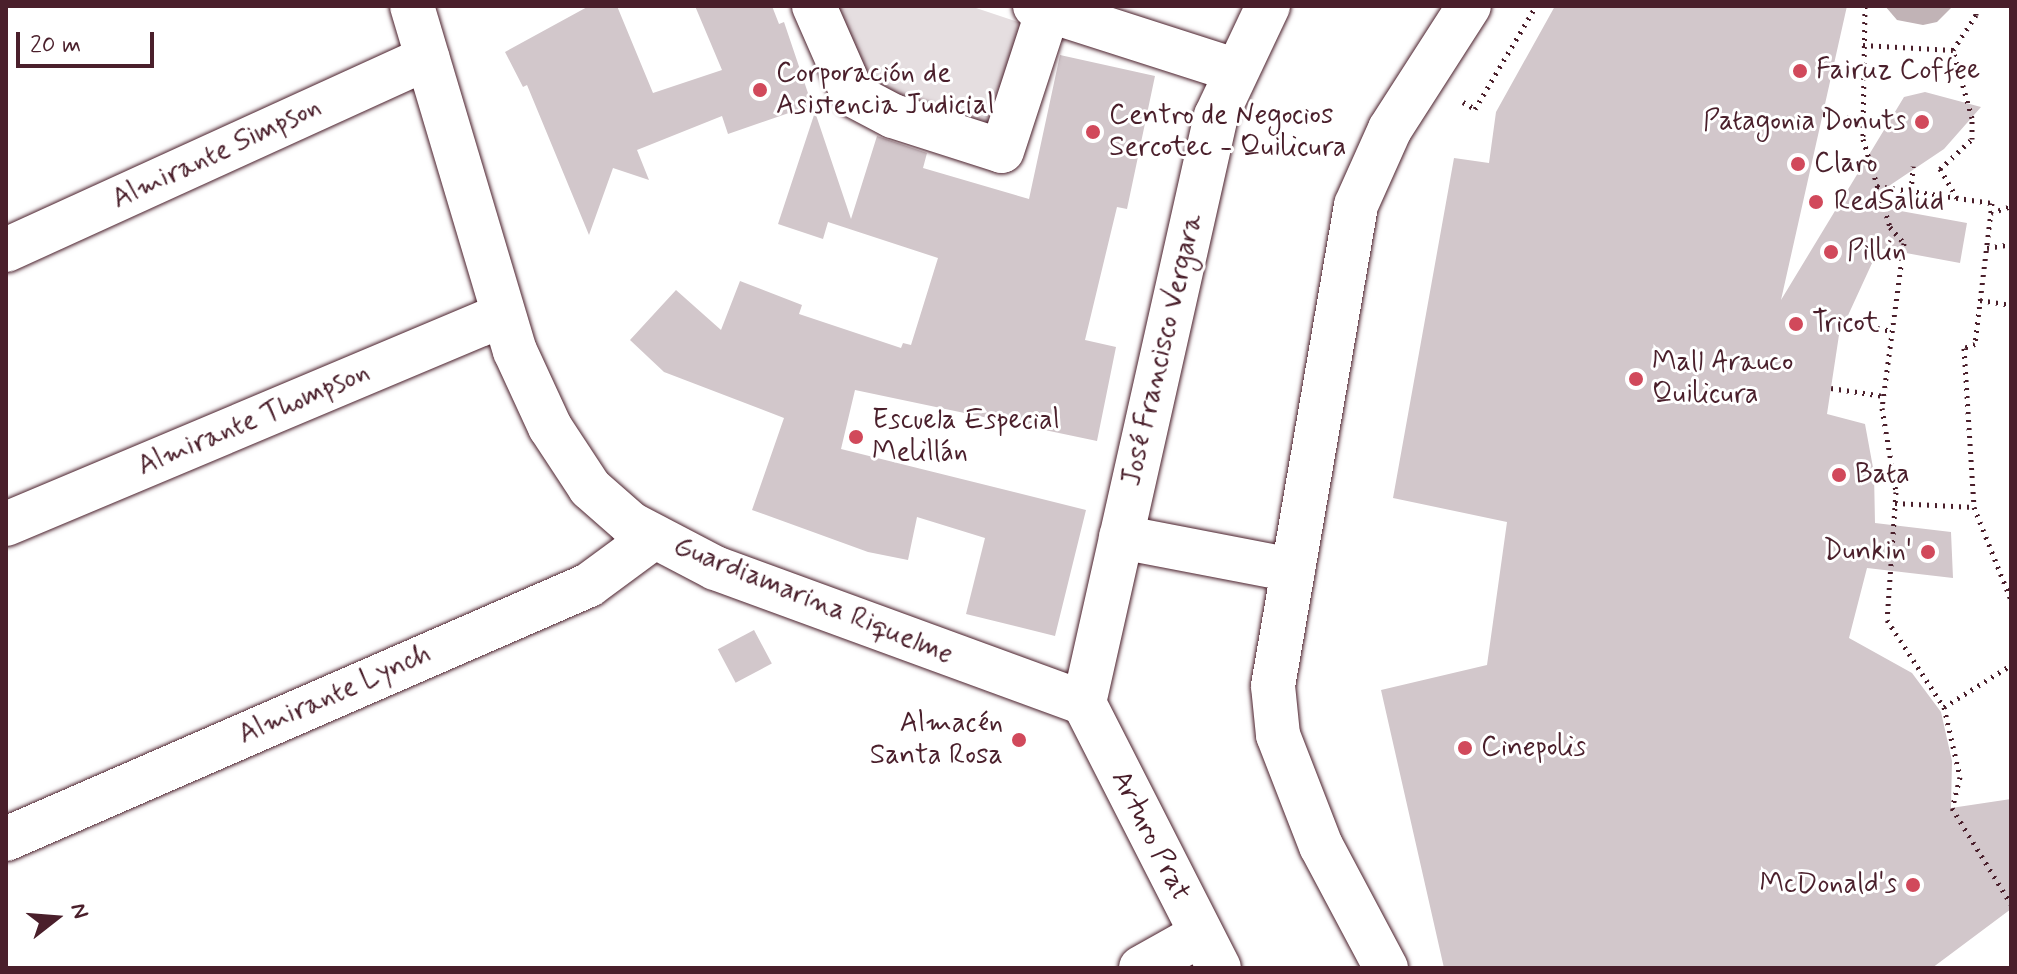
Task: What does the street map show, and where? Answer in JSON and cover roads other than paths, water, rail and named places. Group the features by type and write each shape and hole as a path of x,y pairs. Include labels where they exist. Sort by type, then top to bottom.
{"street":[{"name":"Guardiamarina Riquelme","path":"412,6 503,315 530,386 572,464 611,508 654,537 715,568 1084,703"},
{"path":"814,6 853,95 893,116 1002,151 1042,8 1234,70"},
{"name":"José Francisco Vergara","path":"1084,703 1216,116 1234,70 1268,6"},
{"path":"1386,968 1321,846 1278,735 1273,686 1356,205 1390,129 1469,6"},
{"name":"Almirante Simpson","path":"6,250 427,58"},
{"name":"Almirante Thompson","path":"6,524 503,315"},
{"name":"Almirante Lynch","path":"6,839 589,585 654,537"},
{"path":"1121,537 1293,570"},
{"name":"Arturo Prat","path":"1084,703 1210,951"},
{"path":"1141,968 1210,951"}],"place":[{"name":"Fairuz Coffee","path":"1800,71"},
{"name":"Corporación de Asistencia Judicial","path":"760,90"},
{"name":"Patagonia Donuts","path":"1922,122"},
{"name":"Centro de Negocios Sercotec - Quilicura","path":"1093,132"},
{"name":"Claro","path":"1798,164"},
{"name":"RedSalud","path":"1816,202"},
{"name":"Pillin","path":"1831,252"},
{"name":"Tricot","path":"1796,324"},
{"name":"Mall Arauco Quilicura","path":"1636,379"},
{"name":"Escuela Especial Melillán","path":"856,437"},
{"name":"Bata","path":"1839,475"},
{"name":"Dunkin'","path":"1928,552"},
{"name":"Almacén Santa Rosa","path":"1019,740"},
{"name":"Cinepolis","path":"1465,748"},
{"name":"McDonald's","path":"1913,885"}]}
